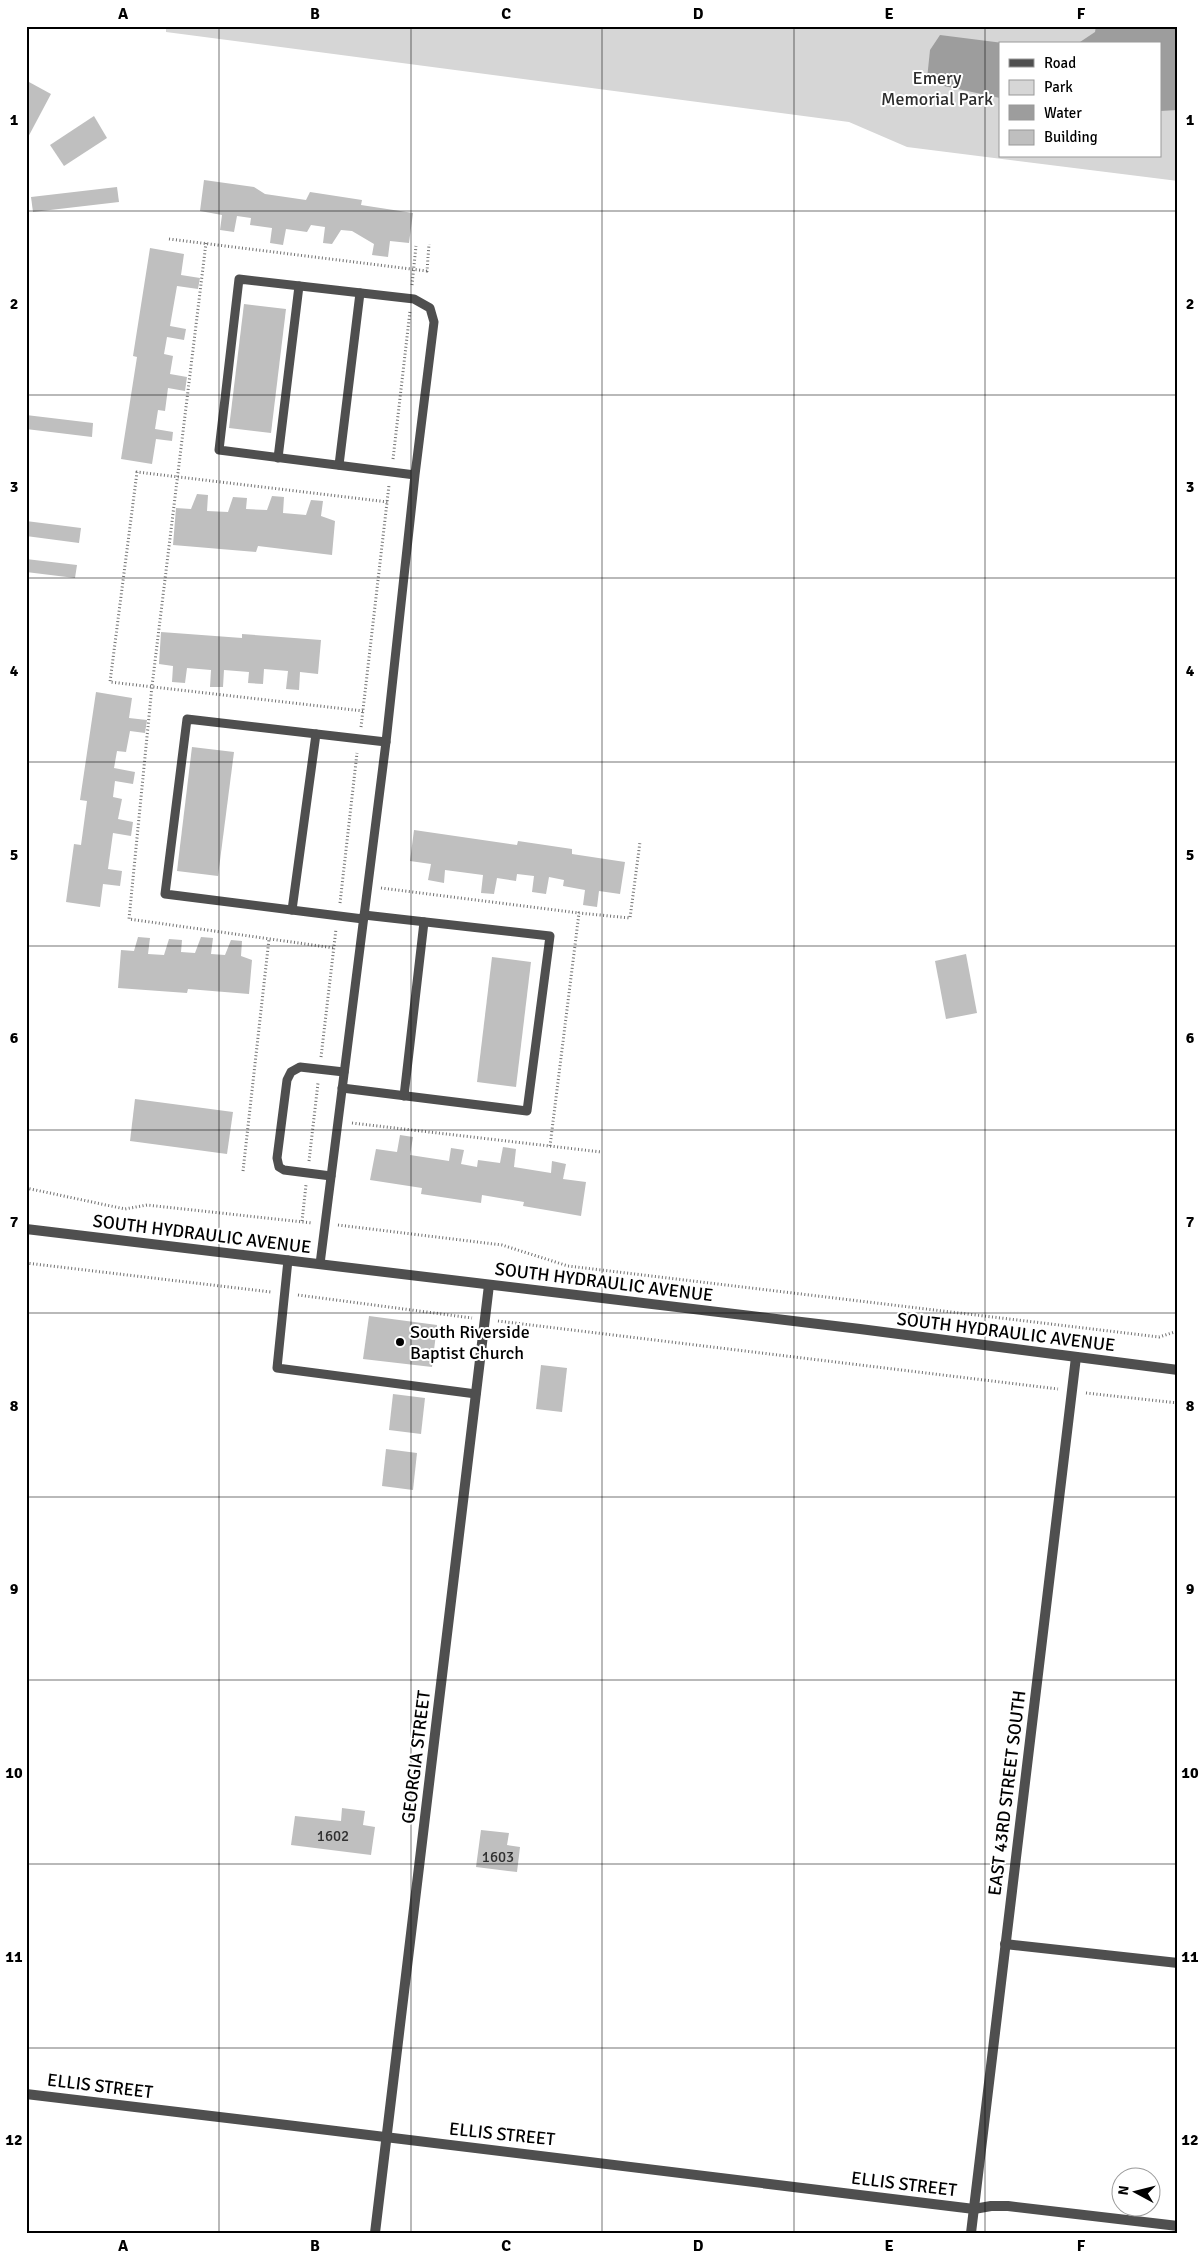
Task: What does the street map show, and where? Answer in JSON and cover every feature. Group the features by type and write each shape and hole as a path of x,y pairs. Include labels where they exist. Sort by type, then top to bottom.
{"street":[{"name":"SOUTH HYDRAULIC AVENUE","path":"26,1229 1178,1370"},
{"name":"GEORGIA STREET","path":"375,2233 489,1285"},
{"name":"EAST 43RD STREET SOUTH","path":"971,2233 1076,1357"},
{"path":"1006,1944 1178,1963"},
{"name":"ELLIS STREET","path":"26,2094 386,2138 590,2160 974,2209 1008,2206 1178,2226"}],"lane":[{"path":"320,1264 386,742 415,475 434,322 430,308 414,299 239,279 219,450 415,475"},
{"path":"278,458 299,286"},
{"path":"339,466 360,293"},
{"path":"342,1088 527,1111 550,936 292,910 165,894 187,719 386,742"},
{"path":"292,910 316,734"},
{"path":"404,1096 424,922"},
{"path":"331,1176 284,1170 279,1167 277,1158 285,1094 287,1080 291,1072 300,1067 344,1072"},
{"path":"288,1260 277,1368 476,1394"}],"path":[{"path":"169,239 427,270 429,244"},
{"path":"206,243 152,686 129,919 334,948"},
{"path":"362,711 110,682 137,472 388,502"},
{"path":"379,888 630,918 640,842"},
{"path":"550,1146 579,913"},
{"path":"243,1171 268,938"},
{"path":"349,1123 601,1152"},
{"path":"26,1188 125,1209 146,1205 325,1224 502,1246 568,1266 1159,1337 1178,1331"},
{"path":"26,1263 1178,1403"}],"green space":[{"name":"Emery Memorial Park","path":"166,26 1178,26 1178,181 907,147 849,122 166,32"}],"water":[{"path":"1096,26 1178,26 1178,110 1162,111 1162,42 1080,42 1095,32"},
{"path":"940,35 999,42 999,98 930,83 927,79 930,50"}],"building":[{"path":"29,82 51,94 26,141 26,87"},
{"path":"94,116 107,138 64,166 50,145"},
{"path":"204,180 254,187 265,194 306,200 310,192 362,200 361,205 413,213 409,243 390,241 388,257 372,255 374,244 352,231 341,230 332,244 323,243 325,227 311,225 307,232 286,229 283,245 270,243 272,228 250,225 251,218 237,216 234,232 220,230 222,215 200,211"},
{"path":"117,187 119,202 33,212 31,197"},
{"path":"150,248 184,254 181,275 200,278 198,289 177,286 170,326 186,329 184,340 167,337 164,354 173,356 170,374 187,377 185,391 168,388 165,411 158,410 155,429 173,432 172,441 156,439 152,464 121,459 137,357 133,356"},
{"path":"244,304 286,309 271,433 229,428"},
{"path":"26,415 93,423 92,437 26,429"},
{"path":"197,494 208,495 207,511 228,512 233,497 247,498 246,509 267,510 272,496 284,497 283,513 306,515 311,500 323,501 321,516 335,521 332,555 258,546 256,552 173,545 176,508 191,509"},
{"path":"26,521 81,528 79,543 26,536"},
{"path":"26,559 77,565 75,578 26,572"},
{"path":"161,632 242,638 242,634 321,640 318,674 300,672 299,690 286,689 288,671 264,669 263,684 248,683 249,672 224,670 223,687 210,687 211,670 187,668 185,683 172,682 173,666 159,664"},
{"path":"96,692 132,698 129,718 147,720 145,733 130,731 126,752 117,751 114,768 135,772 133,784 115,781 113,797 122,799 118,819 133,822 131,836 113,833 108,869 122,871 120,886 103,884 100,907 66,902 74,844 81,845 87,801 80,800"},
{"path":"192,747 234,752 218,876 177,871"},
{"path":"414,830 517,845 518,841 572,849 572,854 625,862 620,894 599,891 597,907 583,905 585,890 563,886 564,880 549,877 546,894 532,892 534,876 517,874 516,881 497,878 494,894 481,893 483,875 445,870 444,883 428,880 431,864 410,861"},
{"path":"138,937 150,938 148,954 164,955 169,939 182,940 181,952 195,953 201,937 213,938 211,954 225,955 231,940 242,941 241,956 252,960 249,994 188,989 187,993 118,988 121,950 134,951"},
{"path":"966,954 977,1013 946,1019 935,961"},
{"path":"492,957 531,962 516,1087 477,1082"},
{"path":"135,1099 233,1112 227,1154 130,1141"},
{"path":"400,1135 413,1137 410,1155 449,1161 451,1148 464,1150 461,1164 477,1167 478,1160 500,1163 503,1147 516,1149 514,1167 551,1173 552,1161 566,1164 563,1179 586,1182 581,1216 523,1206 524,1202 482,1195 481,1203 421,1194 422,1188 370,1180 376,1149 397,1152"},
{"name":"South Riverside Baptist Church","path":"369,1316 437,1325 432,1367 363,1359"},
{"path":"541,1365 567,1368 562,1412 536,1409"},
{"path":"393,1394 425,1398 421,1434 389,1430"},
{"path":"386,1449 417,1453 413,1490 382,1486"},
{"path":"342,1808 365,1811 363,1825 375,1827 371,1855 291,1845 295,1816 341,1821"},
{"path":"481,1830 509,1833 507,1845 520,1847 517,1872 476,1867"}],"place":[{"name":"South Riverside Baptist Church","path":"400,1342"}]}
